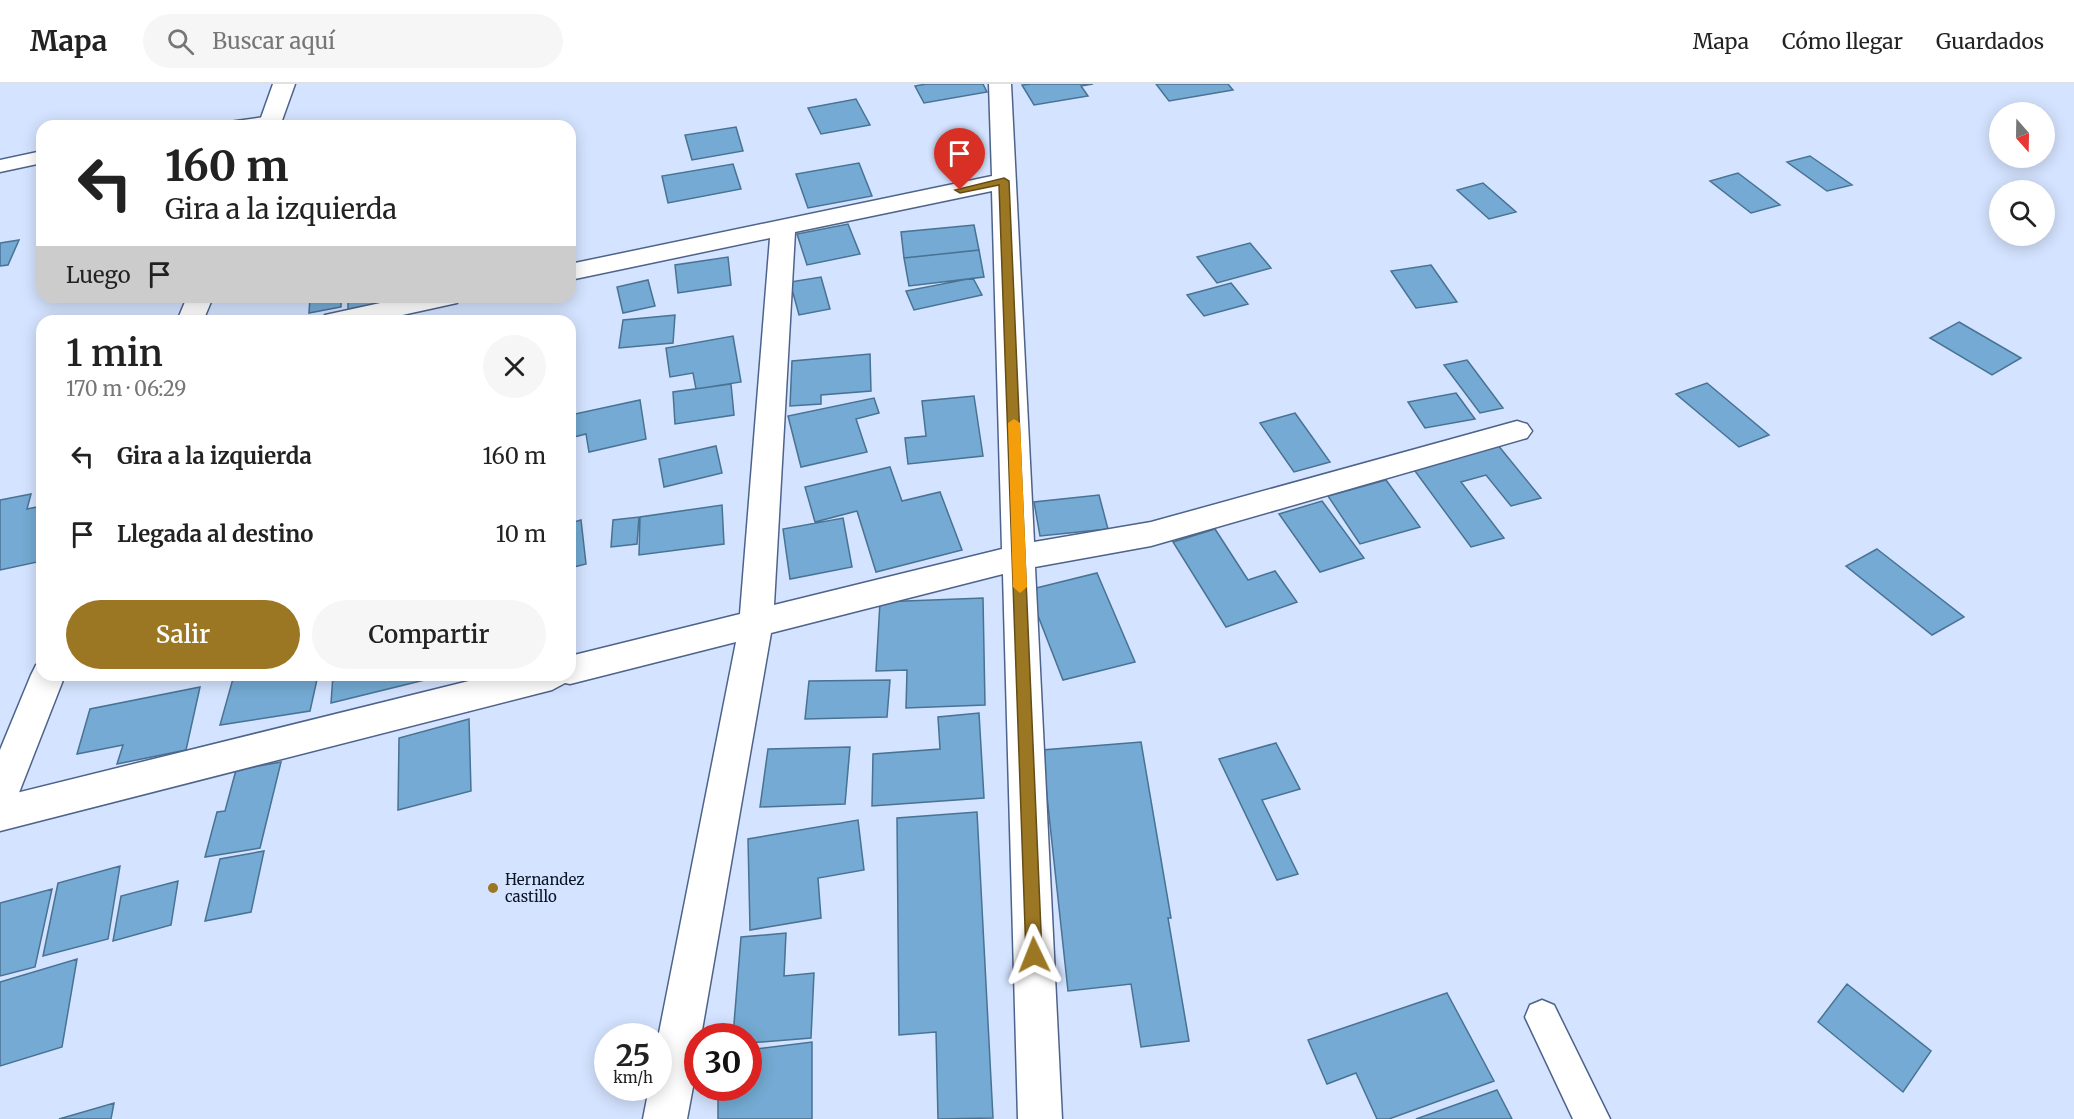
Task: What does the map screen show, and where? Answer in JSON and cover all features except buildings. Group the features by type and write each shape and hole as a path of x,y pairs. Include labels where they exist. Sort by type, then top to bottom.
{"street":[{"path":"271,120 284,84"},
{"path":"1000,84 1040,1119"},
{"path":"0,166 36,158"},
{"path":"576,271 1004,181"},
{"path":"665,1119 756,624 783,227"},
{"path":"362,315 420,303"},
{"path":"576,669 1019,556 1151,534 1517,431"},
{"path":"0,796 46,681"},
{"path":"0,814 528,681"},
{"path":"1542,1017 1592,1119"}],"slow traffic":[{"path":"1014,423 1020,587"}],"place":[{"name":"Hernandez castillo","path":"493,888"}],"route":[{"path":"960,190 1004,181 1034,955"}]}
